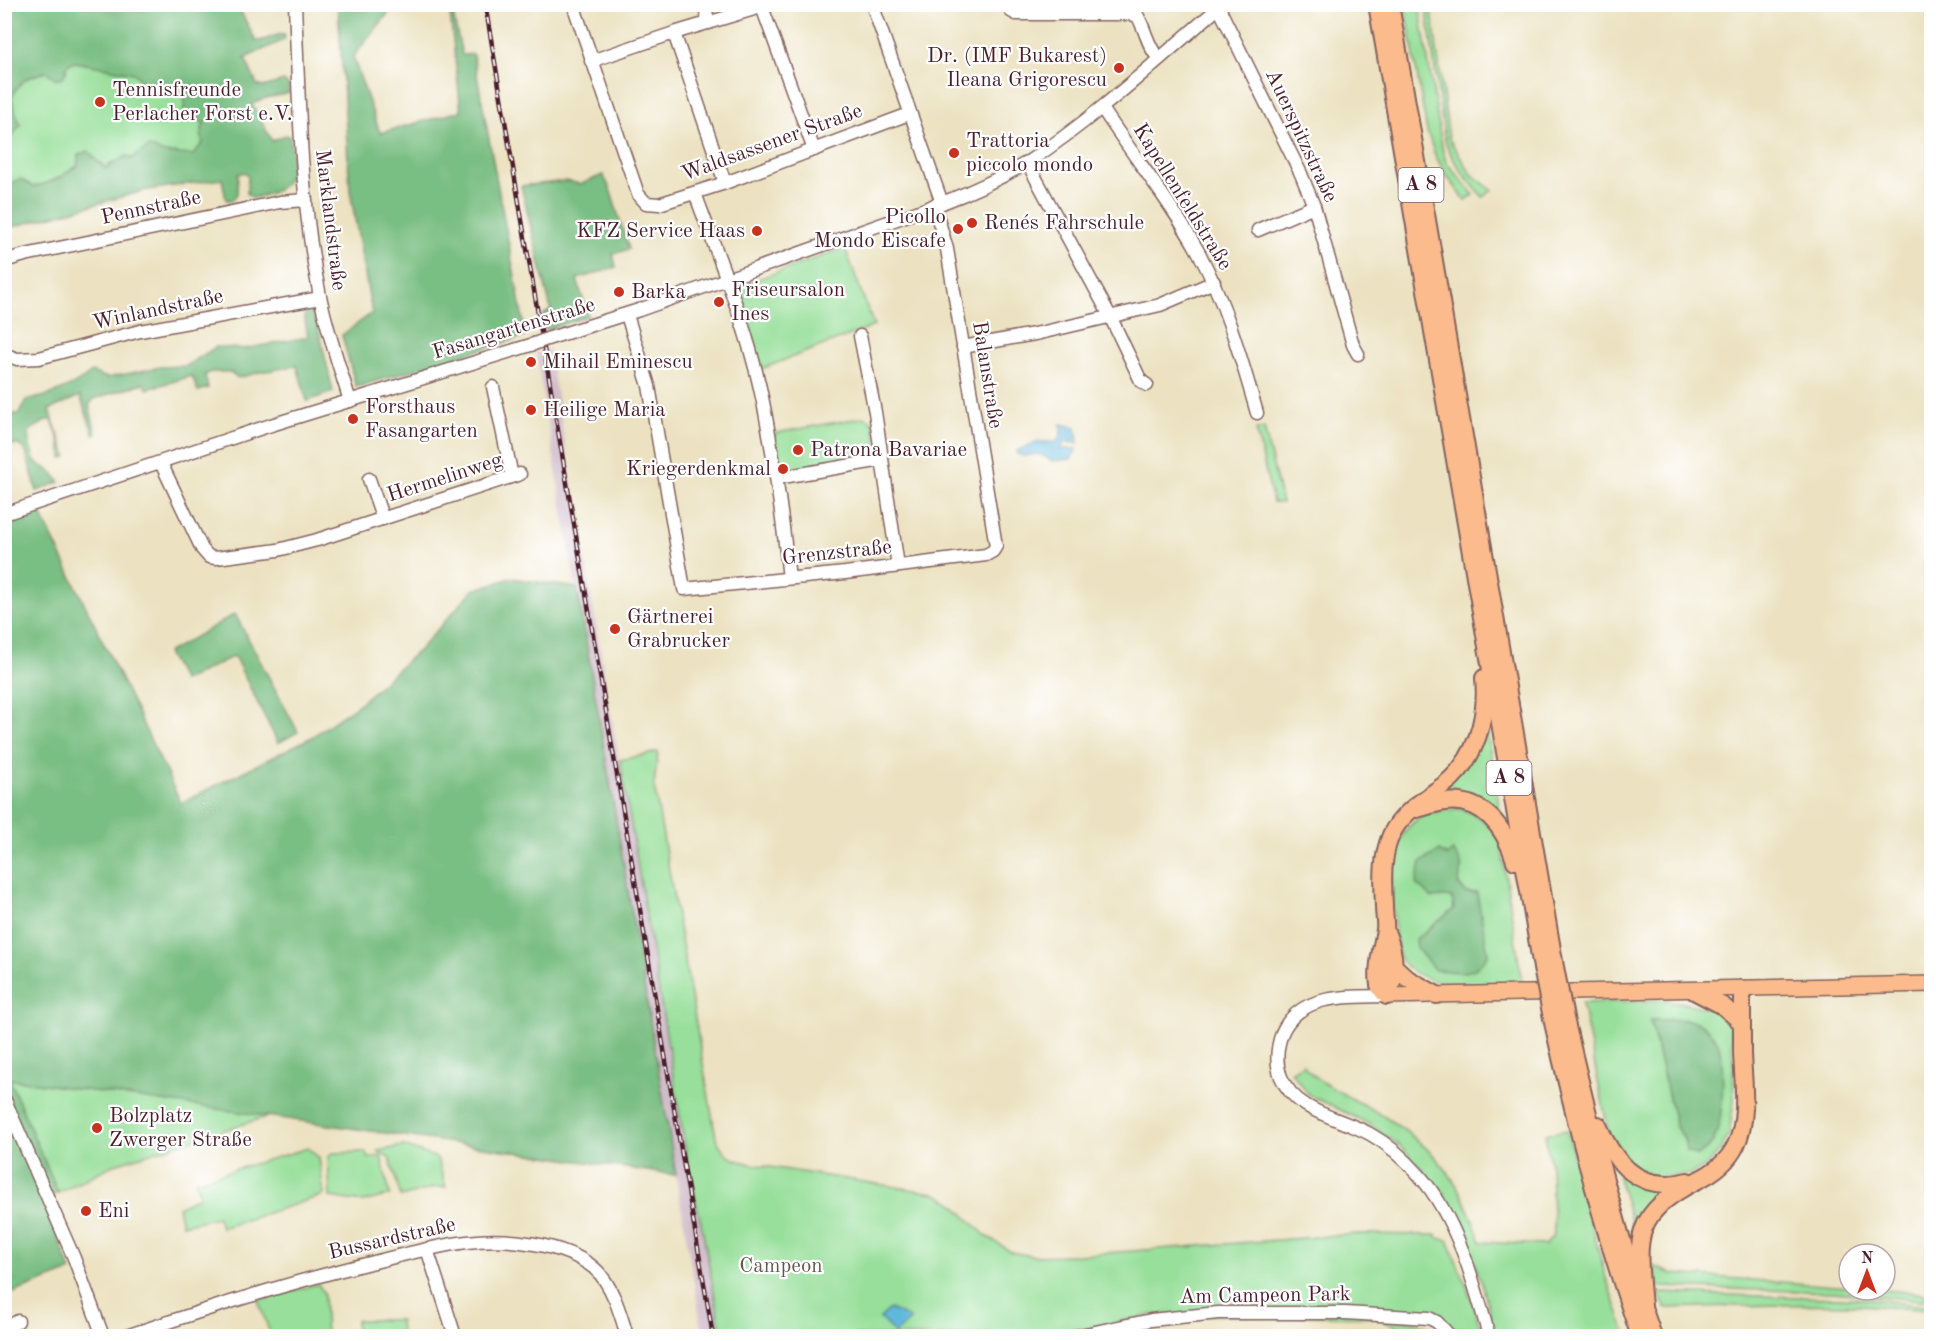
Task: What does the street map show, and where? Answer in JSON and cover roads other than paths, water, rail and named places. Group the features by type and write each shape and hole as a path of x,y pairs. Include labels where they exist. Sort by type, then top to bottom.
{"highway":[{"name":"A 8","path":"1377,4 1533,914 1548,967"},
{"name":"A 8","path":"1390,4 1548,967 1575,1118 1630,1274"},
{"path":"1385,929 1390,940 1395,967 1394,980 1387,996 1379,987 1385,929 1386,851 1395,828 1460,768 1476,740 1484,712 1485,685 1482,654 1486,642"},
{"path":"1413,810 1439,802 1460,801 1473,805 1491,816 1509,843 1533,914"},
{"path":"1395,967 1408,979 1437,995"},
{"path":"1640,1336 1630,1274 1642,1232 1653,1210 1673,1193 1711,1174 1729,1157 1736,1146 1741,1128 1744,1099 1742,989"},
{"path":"1694,991 1723,1006 1741,1022"},
{"name":"A 8","path":"1558,1018 1573,1053 1630,1274"},
{"path":"1573,1053 1597,1121 1616,1159 1632,1173 1653,1183 1675,1184 1711,1174"},
{"path":"1636,1306 1653,1336"}],"main road":[{"path":"1387,996 1932,984"}],"street":[{"name":"Marklandstraße","path":"295,4 306,200 320,298 350,401"},
{"path":"573,4 591,61 674,33 766,6 814,150"},
{"path":"704,4 710,23"},
{"name":"Balanstraße","path":"872,4 938,204 996,546 993,551"},
{"path":"1009,4 1011,11 1016,14 1128,14 1134,10 1140,19 1148,43 1159,59"},
{"name":"Fasangartenstraße","path":"4,514 210,445 627,315 938,204 1026,162 1102,108 1221,6"},
{"name":"Auerspitzstraße","path":"1221,6 1314,206 1353,345 1358,354"},
{"path":"674,33 725,183"},
{"name":"Waldsassener Straße","path":"591,61 639,194 646,203 659,204 725,183 909,114"},
{"name":"Kapellenfeldstraße","path":"1102,108 1180,223 1214,282 1235,335 1257,413"},
{"path":"1026,162 1110,316 1142,381 1147,385"},
{"path":"695,193 741,318 760,389 777,478 789,578"},
{"name":"Pennstraße","path":"4,261 257,206 306,200"},
{"path":"1258,230 1314,206"},
{"path":"963,347 1040,333 1160,305 1214,282"},
{"name":"Winlandstraße","path":"4,354 16,359 39,358 140,331 320,298"},
{"name":"Grenzstraße","path":"627,315 649,386 684,589 898,566 986,555 993,551"},
{"path":"860,336 898,566"},
{"name":"Hermelinweg","path":"161,463 202,549 209,557 223,558 278,550 317,540 516,475 493,387"},
{"path":"777,478 882,460"},
{"name":"Hermelinweg","path":"369,479 383,519"},
{"path":"1387,996 1328,999 1303,1008 1287,1023 1278,1043 1280,1073 1288,1089 1300,1103 1371,1135 1404,1159 1430,1189 1440,1204 1458,1243 1476,1290 1489,1336"},
{"path":"4,1098 55,1213 103,1336"},
{"name":"Bussardstraße","path":"126,1336 262,1291 427,1249 468,1242 515,1241 557,1250 580,1259 594,1268 606,1284 627,1336"},
{"path":"427,1249 455,1336"},
{"name":"Am Campeon Park","path":"1076,1336 1151,1320 1218,1314 1301,1312 1429,1318 1437,1322 1450,1336"},
{"path":"8,1336 11,1325 18,1321"}],"water":[{"path":"1061,424 1076,427 1078,443 1065,442 1060,449 1077,449 1071,459 1052,461 1042,455 1017,454 1017,451 1036,442 1057,442 1061,434"},
{"path":"890,1309 911,1319 895,1334 880,1318"}],"railway":[{"path":"485,4 713,1336"}],"place":[{"name":"Dr. (IMF Bukarest) Ileana Grigorescu","path":"1119,68"},
{"name":"Tennisfreunde Perlacher Forst e.V.","path":"100,102"},
{"name":"Trattoria piccolo mondo","path":"954,153"},
{"name":"Renés Fahrschule","path":"972,223"},
{"name":"Picollo Mondo Eiscafe","path":"958,229"},
{"name":"KFZ Service Haas","path":"757,231"},
{"name":"Barka","path":"619,292"},
{"name":"Friseursalon Ines","path":"719,302"},
{"name":"Mihail Eminescu","path":"531,362"},
{"name":"Heilige Maria","path":"531,410"},
{"name":"Forsthaus Fasangarten","path":"353,419"},
{"name":"Patrona Bavariae","path":"798,450"},
{"name":"Kriegerdenkmal","path":"783,469"},
{"name":"Gärtnerei Grabrucker","path":"615,629"},
{"name":"Bolzplatz Zwerger Straße","path":"97,1128"},
{"name":"Eni","path":"86,1211"}],"park label":[{"name":"Campeon","path":"781,1266"}]}
